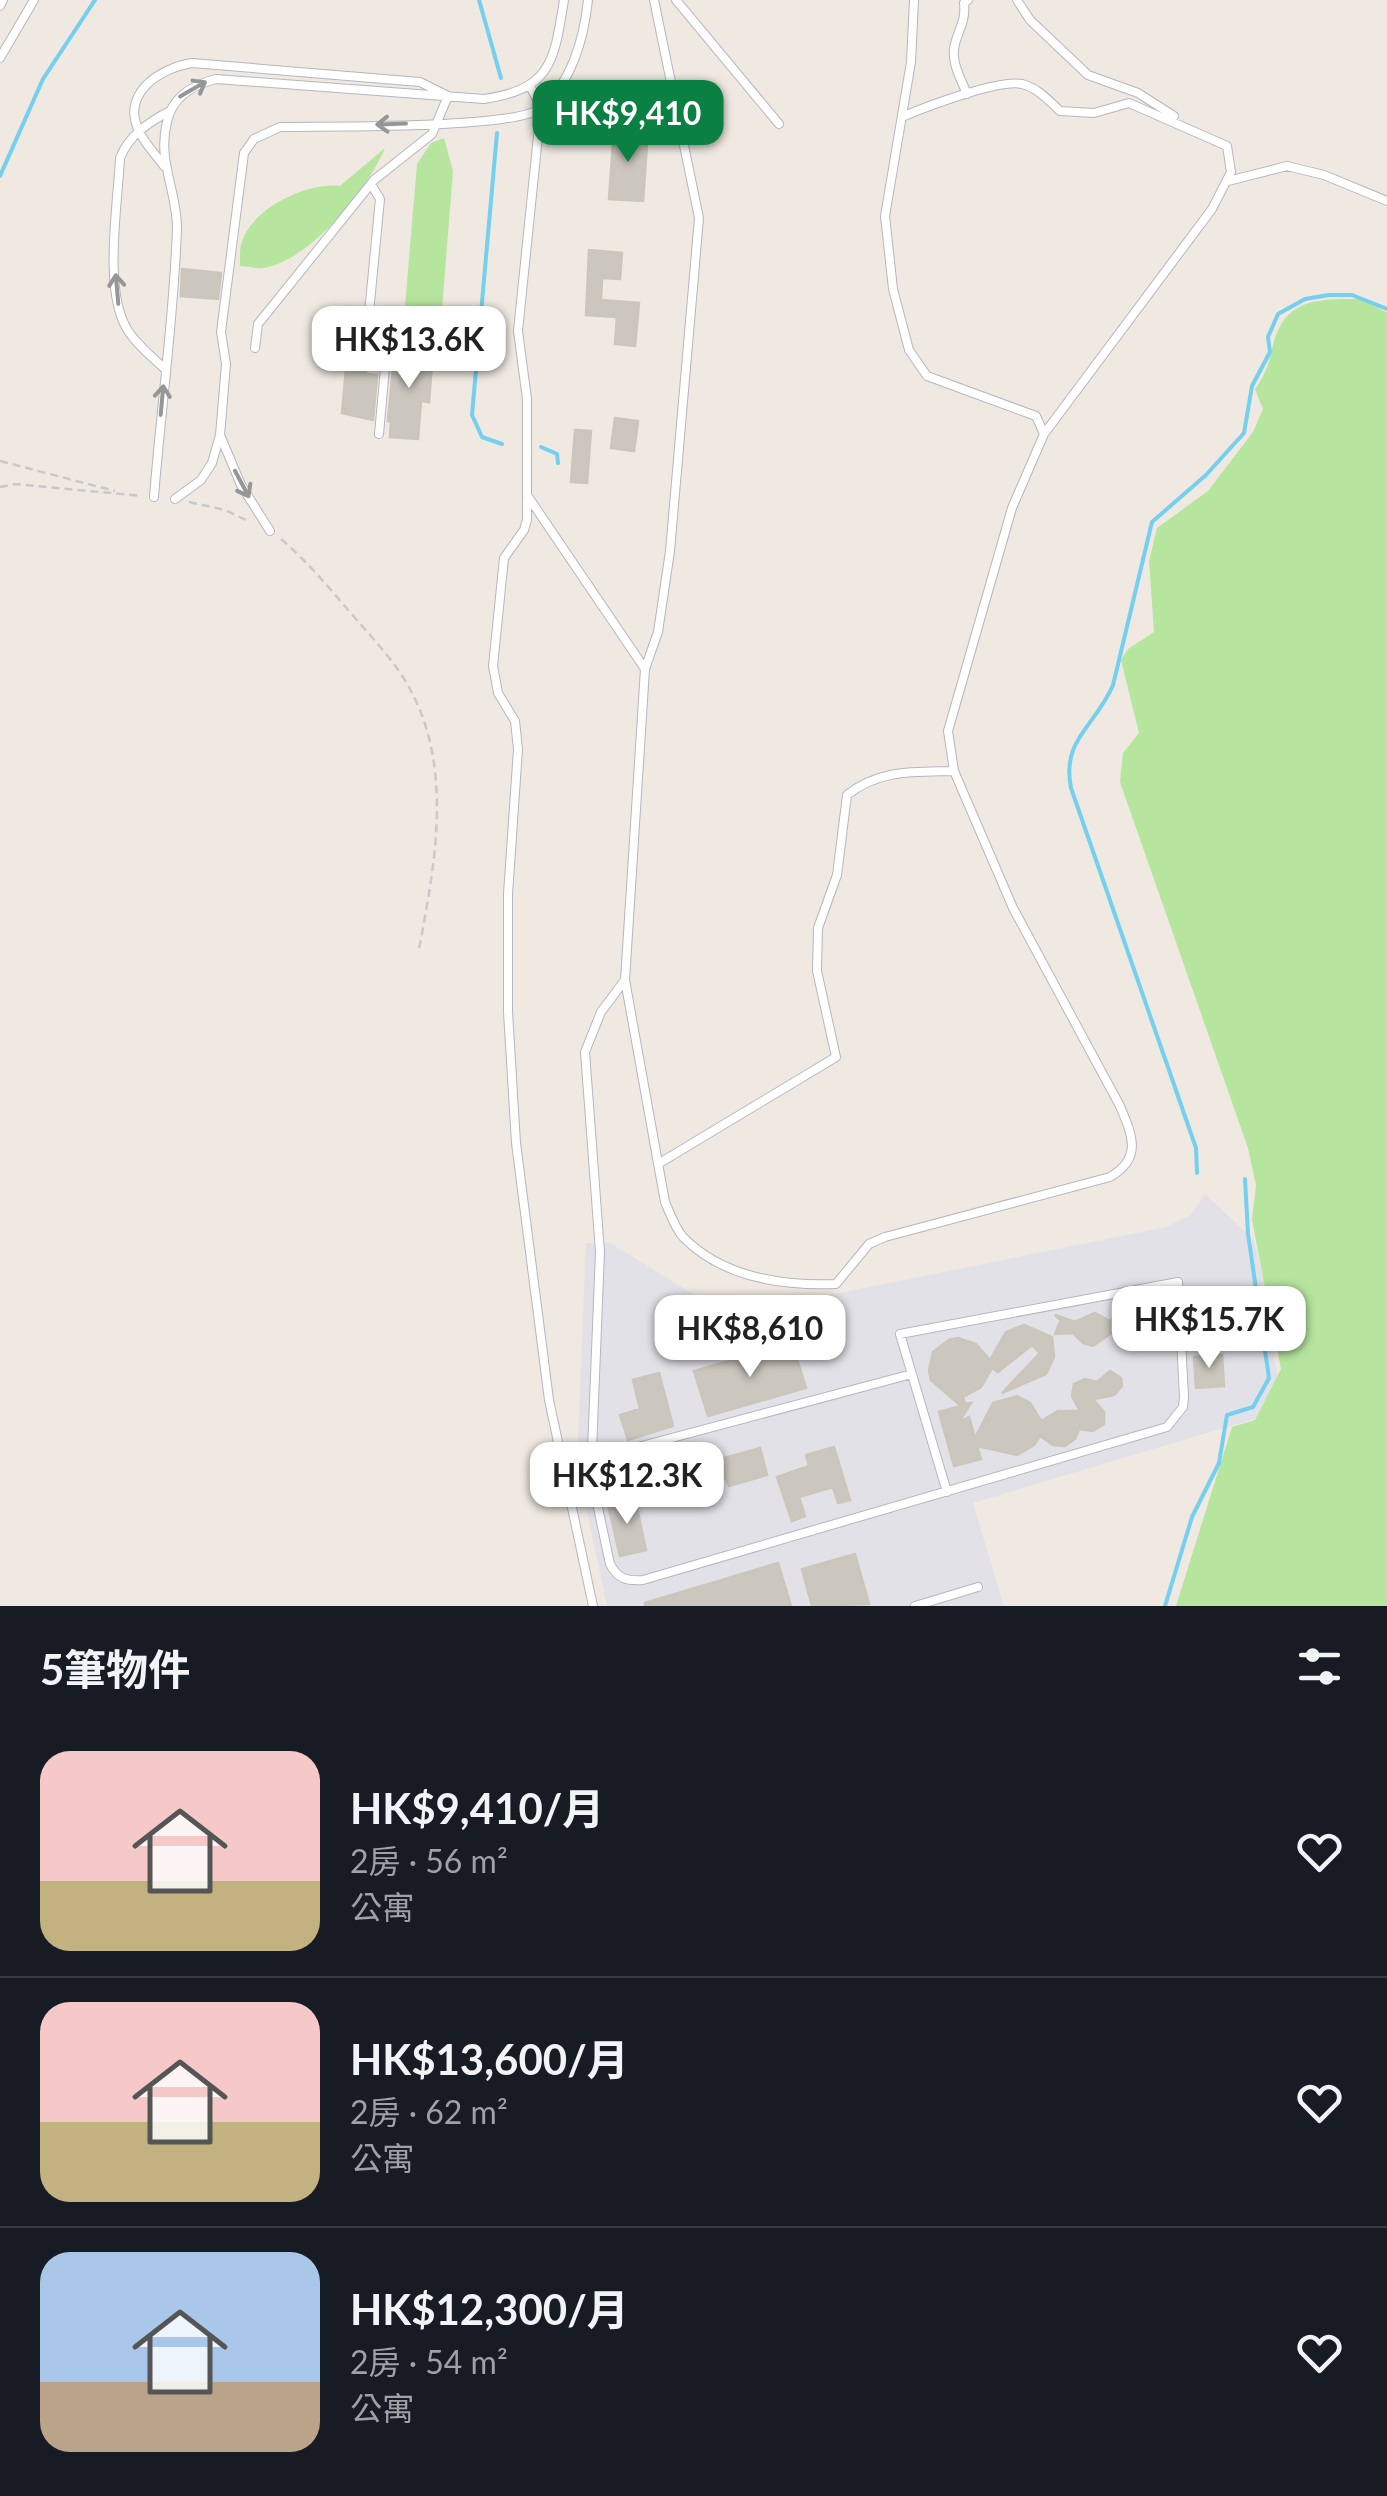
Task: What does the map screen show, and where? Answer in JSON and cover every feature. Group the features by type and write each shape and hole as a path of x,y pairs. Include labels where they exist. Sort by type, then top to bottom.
{"lane":[{"path":"0,58 34,0"},
{"path":"164,369 128,331 119,312 114,284 120,158 125,145 138,131 170,111 196,84 216,79 484,99 518,94 552,60 564,0"},
{"path":"175,499 201,480 212,463 220,435 226,364 221,332 244,153 254,139 280,127 498,120 541,107 558,90 572,66 588,0"},
{"path":"654,0 699,218 670,551 658,632 645,670 624,980 665,1202 680,1235 733,1269 766,1281 810,1285 836,1284 870,1244 885,1237 1110,1177 1124,1169 1132,1146 1120,1106 1013,908 954,771 948,731 1012,508 1044,434 1212,209 1232,172 1228,146 1138,93 1088,75 1030,20 1016,0"},
{"path":"676,0 779,124"},
{"path":"914,0 912,62 885,216 893,289 909,350 927,376 1036,416 1044,434"},
{"path":"967,94 953,48 966,20 964,3 968,0"},
{"path":"164,166 138,131 135,116 138,96 145,85 172,66 192,63 420,82 448,96"},
{"path":"902,117 934,102 1017,82 1036,90 1060,111 1094,112 1130,103 1186,124"},
{"path":"530,86 541,107 518,331 527,399 524,530 504,558 494,666 498,693 515,721 518,749 508,894 508,1012 516,1143 549,1400 592,1606"},
{"path":"255,348 258,324 371,184 432,134 448,96"},
{"path":"154,497 177,224 164,166 170,111"},
{"path":"1228,181 1286,166 1324,175 1387,201"},
{"path":"371,184 380,199 368,323 370,334 386,357 380,434"},
{"path":"220,435 241,484 270,531"},
{"path":"526,493 645,670"},
{"path":"658,1164 836,1057 817,971 818,928 837,875 847,795 867,779 954,771"},
{"path":"624,980 601,1012 585,1052 600,1252 591,1475 616,1576 629,1581 947,1492 1168,1427 1183,1407 1184,1397 1178,1282 900,1334 947,1492"},
{"path":"563,1467 912,1374"},
{"path":"915,1606 978,1587"}],"path":[{"path":"0,460 126,494"},
{"path":"0,487 15,484 154,497"},
{"path":"175,499 225,510 270,531 304,558 396,666 413,694 428,743 437,847 419,948"}],"shaded area":[{"path":"1205,1194 1253,1239 1274,1317 1274,1359 1283,1397 1280,1411 973,1503 1004,1606 607,1606 577,1465 586,1243 610,1243 695,1295 830,1295 1166,1227 1191,1215"}],"green space":[{"path":"444,138 453,171 441,321 404,318 417,164 431,143"},
{"path":"385,148 351,202 318,238 281,263 263,268 240,266 240,248 248,230 269,208 313,188 340,186"},
{"path":"1363,299 1387,313 1387,1606 1176,1606 1232,1427 1255,1420 1281,1369 1252,1220 1256,1185 1248,1148 1120,782 1123,753 1139,733 1121,660 1128,649 1154,632 1149,561 1157,528 1208,491 1253,432 1263,409 1255,389 1286,317 1307,304"}],"building":[{"path":"614,129 648,131 643,201 609,199"},
{"path":"589,250 622,253 620,279 602,278 601,300 639,303 635,346 615,344 617,317 586,315"},
{"path":"182,269 221,273 218,299 181,296"},
{"path":"395,348 433,351 429,402 421,401 418,439 390,437"},
{"path":"347,358 367,360 366,374 377,375 373,420 342,413"},
{"path":"615,418 638,421 634,451 611,448"},
{"path":"575,430 591,431 587,483 571,482"},
{"path":"1132,1306 1141,1311 1146,1321 1143,1332 1134,1339 1113,1332 1093,1346 1073,1333 1055,1334 1061,1320 1055,1315 1075,1322 1095,1313 1110,1321 1122,1308"},
{"path":"1024,1325 1052,1337 1054,1357 1046,1374 1002,1393 1040,1353 1032,1345 998,1372 992,1368 981,1387 963,1397 965,1404 971,1403 959,1422 969,1417 975,1438 993,1403 1017,1396 1030,1403 1041,1421 1058,1411 1080,1411 1072,1396 1074,1384 1085,1379 1097,1382 1110,1371 1121,1378 1122,1386 1114,1395 1093,1399 1104,1412 1104,1424 1093,1431 1079,1429 1075,1439 1065,1446 1053,1445 1040,1436 1034,1445 1017,1455 977,1446 981,1459 954,1466 939,1412 961,1406 931,1380 933,1352 958,1338 976,1344 990,1360 1006,1332"},
{"path":"792,1343 806,1388 708,1416 694,1371"},
{"path":"1222,1355 1224,1386 1196,1388 1194,1357"},
{"path":"659,1373 673,1426 628,1440 620,1415 640,1409 633,1380"},
{"path":"834,1447 850,1500 838,1503 833,1487 799,1497 805,1516 792,1521 777,1477 809,1466 806,1455"},
{"path":"760,1448 767,1475 729,1486 726,1478 637,1499 631,1472 712,1452 714,1461"},
{"path":"635,1499 646,1550 620,1556 608,1505"},
{"path":"855,1554 869,1604 812,1606 802,1569"},
{"path":"778,1563 791,1606 645,1606 645,1603"}],"waterway":[{"path":"0,176 43,79 95,0"},
{"path":"479,0 501,78"},
{"path":"497,133 472,415 482,437 502,444"},
{"path":"1197,1173 1196,1148 1071,788 1071,757 1113,685 1152,522 1206,475 1244,433 1252,386 1270,352 1268,337 1278,314 1305,299 1329,295 1352,295 1387,309"},
{"path":"541,447 557,454 558,463"},
{"path":"1165,1606 1192,1517 1219,1463 1227,1415 1253,1407 1269,1378 1248,1234 1245,1179"}]}
